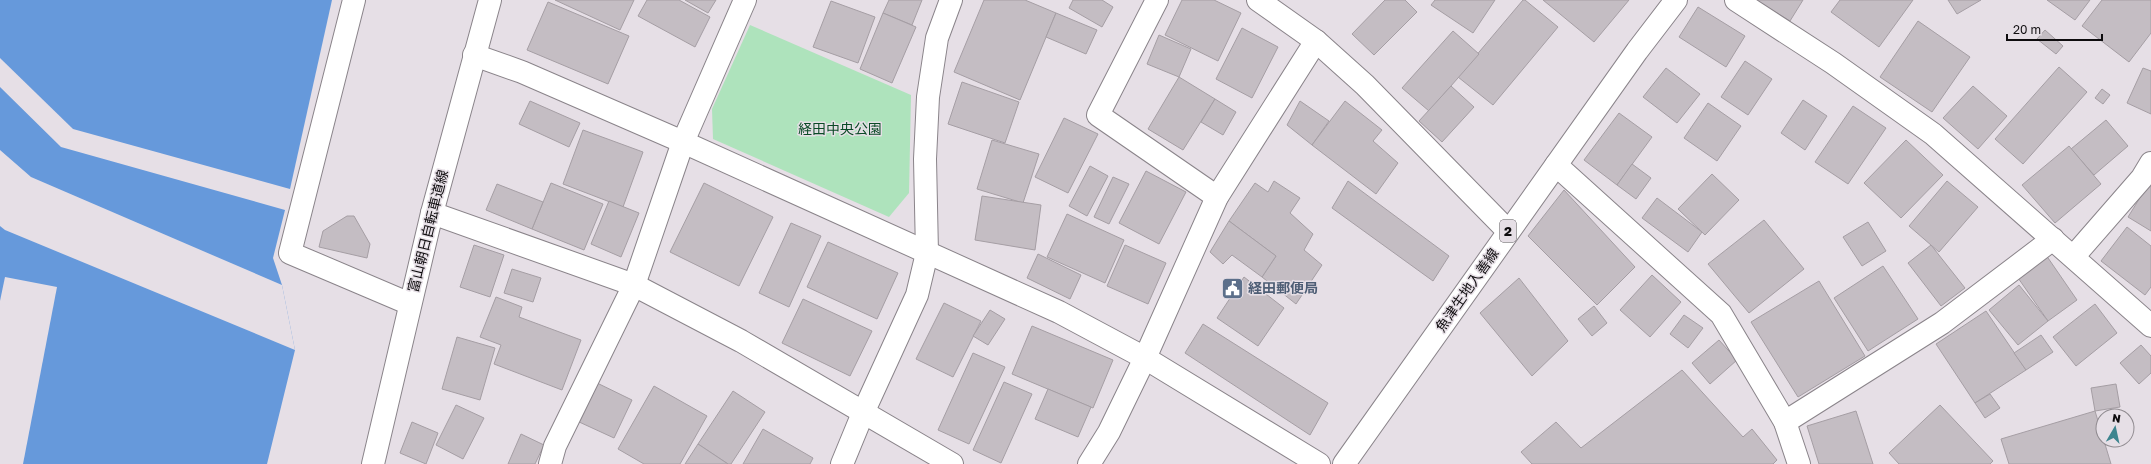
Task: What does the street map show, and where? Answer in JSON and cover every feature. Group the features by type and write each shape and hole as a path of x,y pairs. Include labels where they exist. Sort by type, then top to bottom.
{"street":[{"path":"354,0 290,253 410,304"},
{"name":"富山朝日自転車道線","path":"372,464 432,213 474,54 490,0"},
{"path":"550,464 555,446 634,286 683,142 745,0"},
{"path":"842,464 863,413 918,295 928,253 925,159 928,97 937,38 952,0"},
{"path":"1157,0 1098,115 1217,197"},
{"path":"1258,0 1316,41 1364,85 1508,231"},
{"name":"魚津生地入善線","path":"1344,464 1508,231 1676,0"},
{"path":"1736,0 1833,63 1933,134 2074,256 2151,326"},
{"path":"1089,464 1109,432 1145,358 1217,197 1316,41"},
{"path":"474,54 522,72 683,142 1059,312 1145,358 1319,464"},
{"path":"2074,256 2142,178 2151,163"},
{"path":"1556,165 1721,314 1785,422 1799,464"},
{"path":"432,213 634,286 741,341 952,464"},
{"path":"1785,422 1942,323 2053,239"}],"green space":[{"name":"経田中央公園","path":"750,25 911,95 909,193 889,217 713,139 712,109"}],"water":[{"path":"0,0 332,0 290,189 73,129 0,58"},
{"path":"0,87 61,147 285,210 273,258 282,285 295,350 267,464 0,464"}],"pier":[{"path":"0,150 31,177 282,285 295,350 5,230 0,226"},
{"path":"5,277 57,287 23,464 0,464 0,301"}],"building":[{"path":"555,0 634,0 620,30"},
{"path":"647,0 679,0 710,17 695,47 638,16"},
{"path":"685,0 716,0 708,13"},
{"path":"889,0 922,0 912,25 883,13"},
{"path":"984,0 1025,0 1056,13 1020,100 954,72"},
{"path":"1073,0 1102,0 1113,7 1102,27 1069,8"},
{"path":"1182,0 1214,0 1241,13 1218,61 1165,35"},
{"path":"1385,0 1405,0 1417,12 1374,55 1352,34"},
{"path":"1435,0 1495,0 1473,33 1431,5"},
{"path":"1523,0 1525,0 1558,27 1493,105 1458,77"},
{"path":"1543,0 1629,0 1594,42"},
{"path":"1756,0 1803,0 1790,21"},
{"path":"1840,0 1913,0 1879,47 1831,12"},
{"path":"1948,0 1981,0 1957,14"},
{"path":"2047,0 2090,0 2075,20"},
{"path":"2102,0 2151,0 2151,33 2129,62 2082,26"},
{"path":"831,1 875,17 858,63 813,47"},
{"path":"548,2 629,36 608,84 527,50"},
{"path":"1698,7 1745,36 1726,67 1679,37"},
{"path":"883,13 916,27 892,83 860,69"},
{"path":"1056,13 1097,30 1086,54 1046,37"},
{"path":"1918,21 1970,57 1932,112 1880,77"},
{"path":"1242,28 1278,47 1252,98 1216,79"},
{"path":"2045,30 2063,46 2056,54 2037,39"},
{"path":"1453,31 1479,54 1429,111 1402,88"},
{"path":"1159,35 1191,49 1179,77 1147,64"},
{"path":"1745,61 1772,79 1748,115 1721,97"},
{"path":"2059,67 2087,92 2023,164 1995,139"},
{"path":"1666,68 1700,94 1677,123 1643,97"},
{"path":"2143,68 2151,71 2151,114 2127,103"},
{"path":"1179,77 1215,99 1183,150 1148,129"},
{"path":"962,82 1019,102 1005,143 948,124"},
{"path":"1451,86 1474,107 1442,142 1419,121"},
{"path":"1973,86 2007,116 1978,149 1943,118"},
{"path":"2102,89 2110,95 2103,104 2095,98"},
{"path":"1215,99 1236,112 1223,135 1201,122"},
{"path":"1803,100 1827,116 1805,150 1781,133"},
{"path":"530,101 580,123 569,147 519,124"},
{"path":"1300,101 1329,121 1312,145 1287,125"},
{"path":"1345,101 1382,130 1373,141 1398,163 1376,194 1312,145"},
{"path":"1708,103 1741,126 1717,161 1684,138"},
{"path":"1853,106 1886,128 1848,184 1815,162"},
{"path":"1619,113 1652,137 1617,185 1584,160"},
{"path":"1064,118 1098,134 1068,193 1035,177"},
{"path":"2106,120 2128,146 2094,175 2071,149"},
{"path":"583,130 643,152 623,207 563,184"},
{"path":"992,140 1039,154 1023,203 977,189"},
{"path":"1906,140 1943,175 1901,218 1864,183"},
{"path":"2069,146 2101,184 2055,223 2022,185"},
{"path":"1632,164 1651,178 1636,199 1617,185"},
{"path":"1090,166 1108,176 1087,216 1069,206"},
{"path":"1146,171 1186,192 1159,244 1119,223"},
{"path":"1712,174 1739,200 1705,235 1678,209"},
{"path":"1113,177 1129,184 1109,224 1094,217"},
{"path":"2151,180 2151,231 2128,217"},
{"path":"1274,181 1300,198 1290,213 1313,234 1304,250 1322,265 1296,304 1262,277 1276,256 1229,221 1255,183 1268,192"},
{"path":"1348,181 1449,256 1433,281 1332,208"},
{"path":"1947,181 1978,207 1939,252 1909,226"},
{"path":"551,183 603,204 584,250 532,229"},
{"path":"704,183 773,217 739,286 670,252"},
{"path":"497,184 543,202 532,229 486,210"},
{"path":"1564,190 1635,267 1597,305 1528,236"},
{"path":"982,196 1041,205 1035,250 975,240"},
{"path":"1657,198 1702,232 1688,252 1642,218"},
{"path":"609,201 639,213 621,257 591,244"},
{"path":"1067,214 1124,240 1105,283 1047,257"},
{"path":"347,216 354,216 370,244 367,258 319,247 323,231"},
{"path":"1764,220 1804,269 1749,313 1708,264"},
{"path":"1229,221 1276,256 1262,277 1232,255 1223,264 1210,252"},
{"path":"1868,222 1886,251 1862,266 1843,237"},
{"path":"791,223 821,236 789,307 759,293"},
{"path":"2127,227 2151,246 2151,287 2145,295 2101,261"},
{"path":"828,242 898,273 877,319 807,287"},
{"path":"474,245 504,255 490,297 460,287"},
{"path":"1125,245 1166,263 1148,304 1107,286"},
{"path":"1931,245 1965,288 1941,306 1908,263"},
{"path":"1038,254 1081,275 1070,299 1027,278"},
{"path":"2046,255 2077,300 2048,321 2016,275"},
{"path":"1883,266 1918,319 1868,351 1834,298"},
{"path":"512,269 541,278 533,302 504,293"},
{"path":"1652,275 1681,302 1650,337 1620,310"},
{"path":"1244,277 1284,308 1258,346 1217,318"},
{"path":"1519,278 1568,341 1532,376 1480,313"},
{"path":"1819,281 1865,356 1798,397 1751,322"},
{"path":"2019,285 2048,321 2018,345 1989,310"},
{"path":"496,297 522,307 519,317 581,340 562,390 494,364 501,345 480,337"},
{"path":"803,299 872,331 850,376 782,343"},
{"path":"944,303 981,321 953,377 916,359"},
{"path":"2095,304 2117,333 2076,366 2053,337"},
{"path":"1594,306 1607,323 1592,336 1578,319"},
{"path":"990,310 1005,319 988,345 973,336"},
{"path":"1986,311 2026,370 1975,403 1936,344"},
{"path":"1684,315 1703,328 1688,348 1670,334"},
{"path":"1203,324 1328,403 1310,435 1185,353"},
{"path":"1032,326 1113,360 1093,408 1012,374"},
{"path":"2041,335 2053,352 2026,370 2014,353"},
{"path":"457,337 495,348 480,400 442,389"},
{"path":"1719,340 1737,360 1710,384 1692,363"},
{"path":"2141,345 2151,356 2151,373 2139,384 2120,363"},
{"path":"973,353 1005,367 969,444 938,430"},
{"path":"1682,370 1743,437 1752,429 1777,460 1773,464 1532,464 1521,452 1556,422 1581,448"},
{"path":"595,382 632,400 614,438 577,421"},
{"path":"1004,382 1032,394 1001,463 973,450"},
{"path":"2116,384 2120,407 2095,408 2095,411 2091,388"},
{"path":"654,386 707,416 680,464 644,464 618,449"},
{"path":"1048,389 1091,407 1078,437 1035,419"},
{"path":"733,391 765,412 731,464 728,464 698,444"},
{"path":"1990,394 2000,408 1985,418 1975,403"},
{"path":"456,405 484,418 463,459 436,445"},
{"path":"1940,405 1993,461 1990,464 1899,464 1889,453"},
{"path":"1856,411 1873,464 1819,464 1807,426"},
{"path":"2095,411 2095,448 2106,448 2111,464 2009,464 2001,439"},
{"path":"412,422 438,433 426,464 400,453"},
{"path":"763,429 813,458 810,464 743,464"},
{"path":"521,434 544,445 535,464 508,464"},
{"path":"698,444 728,464 685,464"}],"place":[{"name":"経田郵便局","path":"1232,288"}]}
